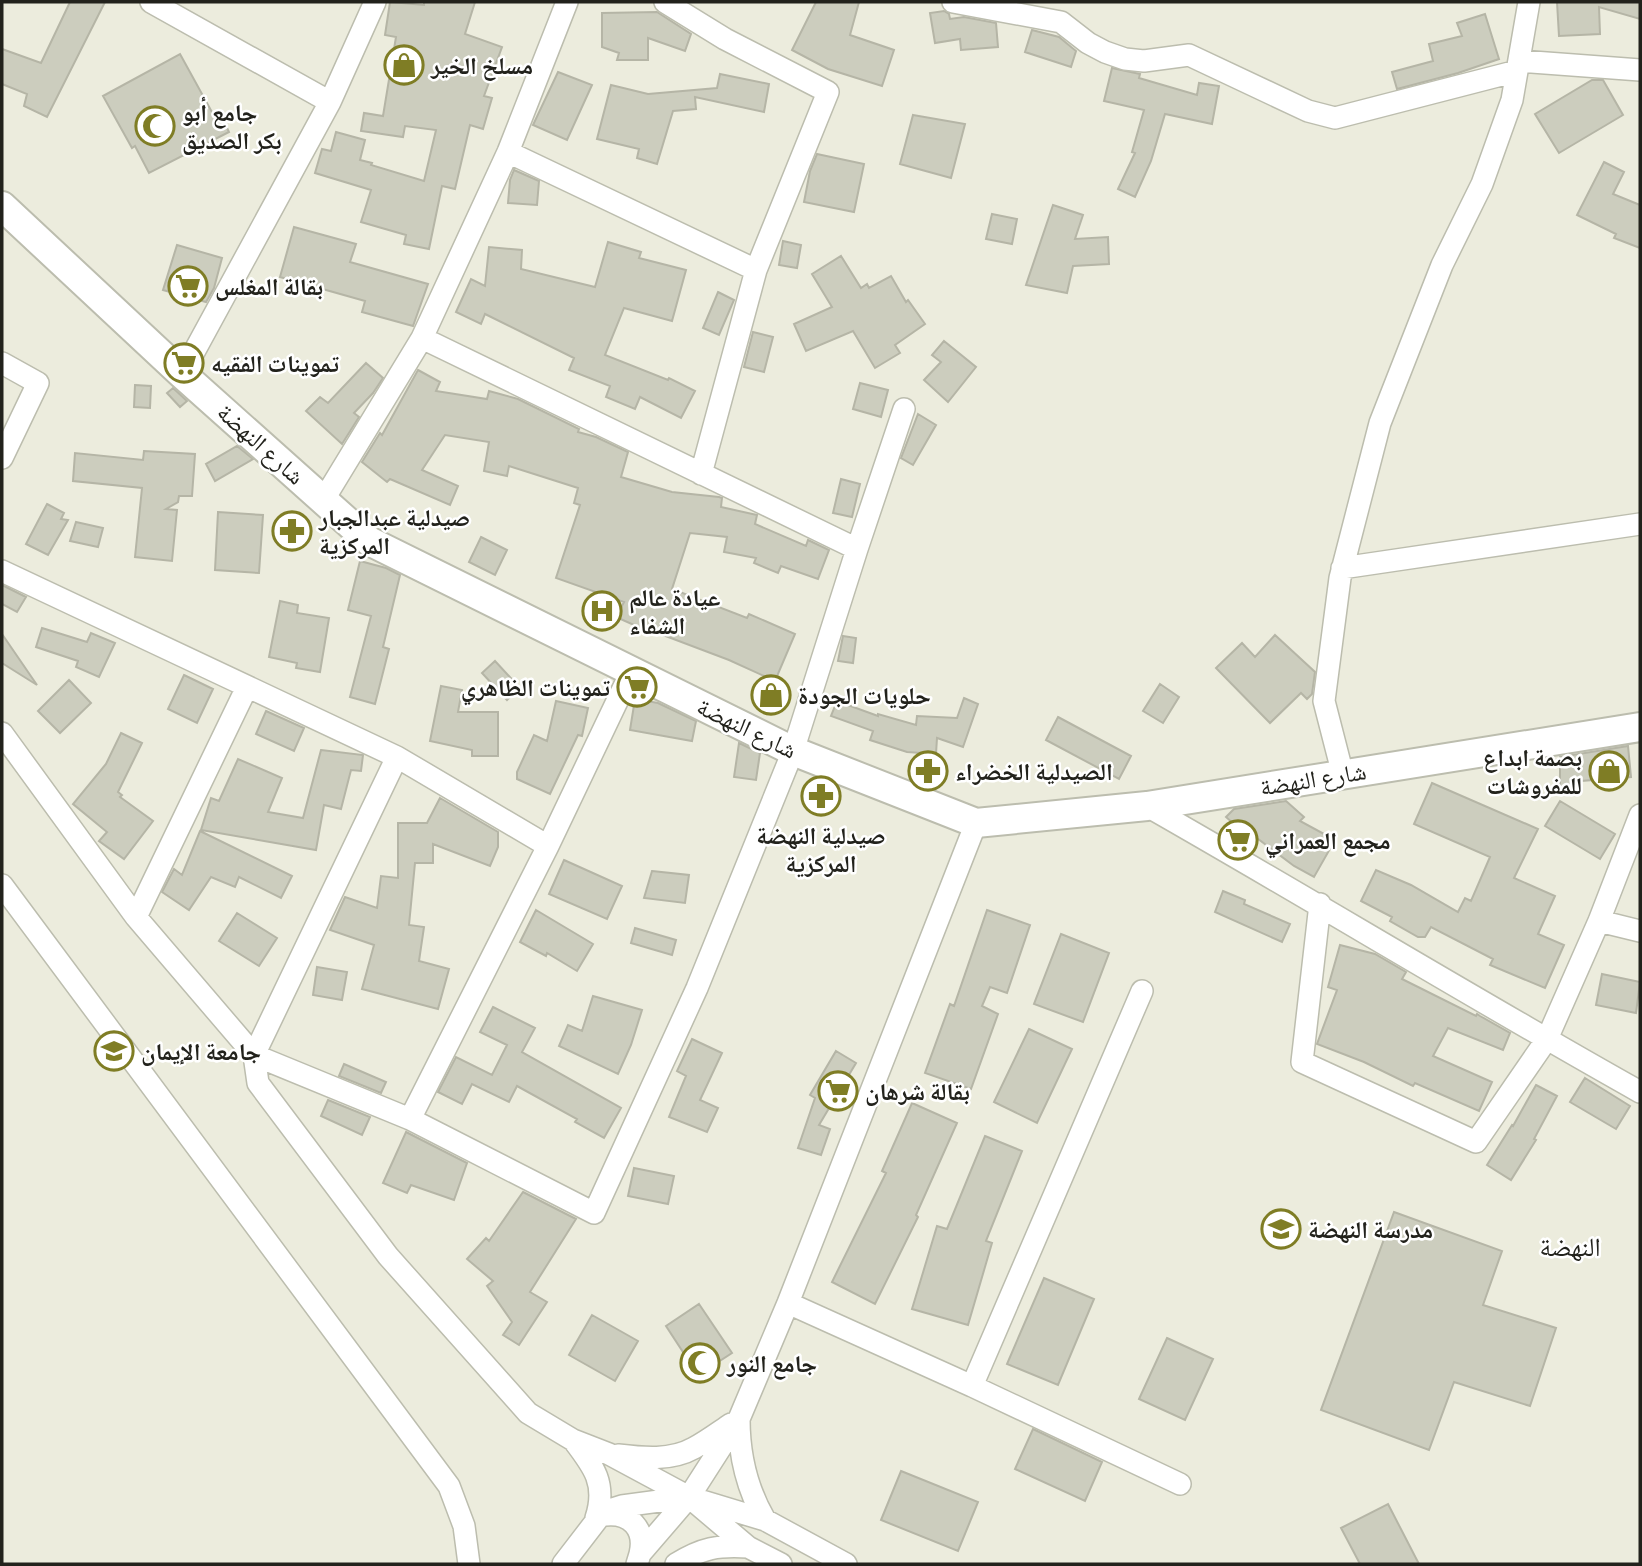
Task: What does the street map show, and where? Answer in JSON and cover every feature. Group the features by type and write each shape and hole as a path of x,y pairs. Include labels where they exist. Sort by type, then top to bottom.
{"street":[{"path":"151,2 330,102"},
{"path":"182,374 330,102 375,2"},
{"path":"324,499 422,338 508,152 567,2"},
{"path":"665,2 725,39 828,92 756,270 701,474"},
{"path":"953,2 1060,22 1088,43 1125,59 1144,61 1189,55 1308,111 1335,118 1518,66 1640,70"},
{"path":"1343,775 1324,701 1342,568 1380,423 1442,265 1482,184 1512,100 1529,2"},
{"path":"508,152 756,270"},
{"name":"شارع النهضة","path":"2,205 182,374 369,541 793,751 976,823 1147,806 1640,727"},
{"path":"422,338 857,549"},
{"path":"2,363 38,383 2,458"},
{"path":"2,733 136,917 254,1055 410,1119 594,1213 696,988 793,751 904,409"},
{"path":"1342,568 1640,524"},
{"path":"2,571 397,757 548,846"},
{"path":"410,1119 548,846 631,672"},
{"path":"136,917 247,687"},
{"path":"397,757 254,1055 258,1083 388,1256 528,1413 573,1440 609,1454 689,1497 760,1518 846,1564"},
{"path":"1147,806 1640,1092"},
{"path":"1320,904 1302,1062 1476,1142 1547,1040 1600,921 1640,815"},
{"path":"639,1559 689,1497 739,1419 788,1303 976,823"},
{"path":"2,885 449,1486 464,1526 469,1564"},
{"path":"1600,921 1640,931"},
{"path":"972,1386 1142,991"},
{"path":"788,1303 1180,1484"},
{"path":"609,1454 656,1458 684,1453 739,1419"},
{"path":"739,1419 739,1442 745,1473 760,1518"},
{"path":"573,1440 597,1475 601,1496 596,1518"},
{"path":"563,1564 603,1512 622,1506 689,1497 742,1542 781,1564"},
{"path":"596,1518 614,1514 631,1520 641,1536 639,1559"},
{"path":"742,1542 738,1524 743,1519 760,1518"},
{"path":"677,1564 707,1549 742,1542"}],"building":[{"path":"70,2 105,2 47,117 24,106 27,94 2,84 2,49 41,63"},
{"path":"390,2 424,5 424,2 475,2 465,34 502,47 484,96 492,98 483,129 470,125 455,189 442,186 429,249 404,244 406,235 361,222 371,190 315,173 322,149 331,151 336,132 365,140 360,160 424,181 436,130 405,126 403,137 361,131 364,113 383,116 396,37 385,35"},
{"path":"816,2 859,2 850,35 894,50 882,86 828,69 792,50"},
{"path":"1557,2 1640,2 1640,19 1599,7 1600,34 1559,36"},
{"path":"944,11 949,14 950,19 964,17 996,23 998,47 961,50 960,39 935,43 930,13"},
{"path":"657,12 691,34 685,51 648,38 648,60 617,60 619,53 602,47 602,13"},
{"path":"1485,14 1499,59 1397,89 1392,72 1433,61 1429,44 1462,36 1457,23"},
{"path":"1032,30 1059,37 1076,51 1071,67 1025,52"},
{"path":"180,54 213,114 219,111 229,132 149,173 103,96"},
{"path":"1112,68 1140,74 1139,78 1197,95 1199,83 1219,86 1212,124 1165,114 1151,161 1135,197 1118,189 1135,153 1132,152 1144,110 1104,101"},
{"path":"558,72 592,85 567,140 533,125"},
{"path":"720,74 769,84 764,112 695,97 696,109 673,111 657,164 637,158 639,149 597,139 611,85 648,94 717,88"},
{"path":"1592,80 1603,80 1623,115 1559,153 1535,114"},
{"path":"913,115 965,124 951,178 900,164"},
{"path":"817,154 864,164 854,212 804,202 810,171"},
{"path":"1604,162 1624,172 1613,194 1640,205 1640,248 1614,238 1616,234 1577,215"},
{"path":"514,170 539,181 537,205 508,203 510,180"},
{"path":"1053,205 1083,215 1075,239 1108,237 1109,264 1073,266 1067,293 1026,285"},
{"path":"992,214 1017,219 1012,244 986,239"},
{"path":"294,227 356,244 350,262 428,284 413,326 362,312 365,301 280,277"},
{"path":"783,241 801,245 797,268 779,265"},
{"path":"608,242 641,252 639,258 686,270 672,321 624,308 605,355 668,380 669,378 695,391 681,418 640,397 635,409 606,397 610,386 569,370 574,358 485,314 481,324 456,312 471,279 485,286 489,247 522,250 521,269 595,287"},
{"path":"177,245 222,258 214,288 206,302 163,290"},
{"path":"841,256 861,288 867,284 869,288 891,276 906,302 908,300 925,324 895,345 900,353 875,368 853,331 806,351 794,324 832,307 812,274"},
{"path":"718,292 734,300 719,335 703,328"},
{"path":"753,332 773,337 764,372 744,367"},
{"path":"944,341 976,367 948,402 924,380 941,362 932,355"},
{"path":"366,363 383,378 354,413 359,417 342,444 306,411 320,397 328,403"},
{"path":"418,370 440,382 436,391 487,399 489,391 518,399 579,429 578,432 628,452 621,477 672,492 722,498 721,507 757,515 755,524 806,546 808,540 829,550 818,579 781,566 778,573 754,563 756,558 724,552 727,537 690,533 672,589 747,618 749,614 795,634 775,681 729,660 655,632 654,634 616,617 624,602 556,578 580,505 574,503 578,488 509,466 507,476 484,471 489,442 445,435 422,470 458,486 450,505 390,479 387,482 362,462 380,433 382,435"},
{"path":"860,383 888,390 881,417 853,409"},
{"path":"135,385 151,386 150,408 134,407"},
{"path":"173,388 187,401 180,407 167,393"},
{"path":"918,414 936,425 913,465 901,458"},
{"path":"237,446 253,459 215,481 206,464"},
{"path":"144,451 195,454 192,496 179,496 178,502 166,509 177,510 172,561 135,557 142,488 73,481 75,453 143,460"},
{"path":"841,479 860,484 852,517 833,513"},
{"path":"47,504 64,513 61,519 68,520 48,555 26,544"},
{"path":"218,512 263,515 259,573 215,570"},
{"path":"76,522 103,528 98,547 70,541"},
{"path":"481,537 507,550 495,575 469,562"},
{"path":"360,561 400,575 383,647 389,649 375,704 350,697 371,616 348,610"},
{"path":"2,585 26,597 17,612 2,604"},
{"path":"280,601 298,605 297,613 329,618 320,672 296,668 297,663 269,657"},
{"path":"42,628 87,642 91,633 115,643 99,677 76,667 78,661 36,647"},
{"path":"2,634 37,685 2,663"},
{"path":"1275,635 1315,672 1312,694 1307,699 1301,693 1270,723 1216,668 1242,643 1255,657"},
{"path":"843,636 856,638 853,663 838,661"},
{"path":"495,661 520,688 507,700 482,673"},
{"path":"184,675 213,689 197,723 168,709"},
{"path":"69,680 91,703 60,733 38,711"},
{"path":"1160,684 1179,697 1163,723 1143,711"},
{"path":"441,686 462,690 458,712 498,712 498,756 472,756 472,750 430,741"},
{"path":"964,698 978,704 963,747 937,738 936,754 907,752 870,740 873,731 831,716 837,701 878,716 916,725 917,716 957,718"},
{"path":"635,699 658,703 696,721 692,741 630,730"},
{"path":"556,701 588,708 582,736 578,735 550,794 517,779 517,772 534,735 547,741"},
{"path":"266,711 304,728 294,751 256,734"},
{"path":"1058,717 1131,756 1119,779 1046,740"},
{"path":"121,733 142,743 118,792 122,795 120,797 153,821 124,859 99,841 107,832 73,804 106,764"},
{"path":"739,743 760,753 756,780 734,777"},
{"path":"1628,746 1631,777 1581,781 1581,787 1560,787 1560,757"},
{"path":"321,750 363,755 361,771 351,770 341,809 324,805 316,850 201,830 211,798 219,801 238,759 282,778 268,812 303,818"},
{"path":"1432,783 1538,829 1514,878 1555,896 1538,934 1564,945 1545,988 1490,965 1493,959 1431,927 1425,937 1418,937 1390,921 1392,917 1361,901 1376,870 1411,885 1458,912 1465,898 1471,901 1490,857 1414,824"},
{"path":"440,798 498,832 498,847 490,866 433,844 433,863 415,863 409,925 424,927 419,961 449,969 438,1009 362,989 374,945 330,930 345,897 377,908 381,876 398,878 398,823 427,823"},
{"path":"1286,801 1304,817 1300,821 1335,840 1314,877 1294,866 1245,829 1243,832 1226,817 1234,809"},
{"path":"1560,801 1615,834 1600,859 1545,826"},
{"path":"200,831 292,876 281,898 239,877 235,887 211,877 189,910 162,892 174,869 182,875"},
{"path":"564,860 622,886 607,919 549,894"},
{"path":"652,871 689,875 685,903 644,898"},
{"path":"1223,891 1245,900 1244,904 1290,924 1282,942 1215,912"},
{"path":"536,910 593,944 577,971 547,953 546,956 520,942"},
{"path":"987,910 1030,925 1007,993 990,987 982,1006 998,1014 971,1089 925,1073 950,1004 954,1006"},
{"path":"237,913 277,938 259,966 219,941"},
{"path":"635,928 676,940 672,955 631,943"},
{"path":"1061,934 1109,953 1083,1022 1034,1004"},
{"path":"1340,945 1375,954 1406,972 1402,979 1476,1016 1477,1014 1510,1033 1503,1050 1448,1028 1433,1056 1492,1082 1479,1111 1415,1083 1413,1086 1364,1062 1317,1044 1337,990 1328,987"},
{"path":"317,967 347,972 342,1000 313,995"},
{"path":"1602,974 1640,982 1636,1013 1596,1005"},
{"path":"593,996 642,1010 618,1074 559,1046 568,1025 582,1031"},
{"path":"493,1007 535,1028 522,1052 621,1108 604,1138 575,1122 577,1119 517,1086 509,1102 472,1084 462,1104 438,1092 456,1057 492,1075 507,1045 480,1032"},
{"path":"1029,1029 1072,1049 1037,1123 994,1102"},
{"path":"692,1039 722,1053 700,1100 718,1108 707,1132 669,1117 686,1076 677,1071"},
{"path":"836,1051 856,1063 819,1125 830,1129 821,1155 798,1148 815,1098 810,1095"},
{"path":"344,1064 386,1082 381,1093 339,1076"},
{"path":"1585,1078 1630,1106 1616,1129 1570,1102"},
{"path":"1536,1085 1557,1096 1534,1139 1536,1140 1511,1180 1487,1165"},
{"path":"328,1100 370,1117 362,1135 321,1116"},
{"path":"912,1103 957,1123 916,1215 918,1217 875,1304 832,1282 886,1173 882,1171"},
{"path":"406,1132 467,1163 454,1200 411,1185 407,1193 383,1183"},
{"path":"985,1136 1022,1151 986,1241 992,1243 968,1325 912,1309 937,1226 947,1229"},
{"path":"634,1168 674,1176 668,1204 628,1196"},
{"path":"523,1192 576,1219 530,1292 547,1302 519,1345 503,1335 512,1322 487,1286 493,1281 467,1259 486,1238 489,1241"},
{"path":"1394,1212 1502,1251 1483,1305 1556,1328 1530,1406 1454,1382 1429,1450 1321,1410"},
{"path":"1044,1278 1094,1299 1058,1385 1007,1364"},
{"path":"699,1304 732,1353 698,1375 666,1326"},
{"path":"592,1315 638,1341 615,1381 569,1355"},
{"path":"1167,1338 1213,1359 1185,1420 1139,1399"},
{"path":"1033,1429 1102,1462 1085,1501 1015,1469"},
{"path":"901,1471 978,1502 958,1551 881,1520"},
{"path":"1388,1504 1419,1564 1360,1564 1341,1528"}],"place":[{"name":"مسلخ الخير","path":"404,65"},
{"name":"جامع أبو بكر الصديق","path":"155,126"},
{"name":"بقالة المغلس","path":"188,286"},
{"name":"تموينات الفقيه","path":"184,363"},
{"name":"صيدلية عبدالجبار المركزية","path":"292,531"},
{"name":"عيادة عالم الشفاء","path":"602,611"},
{"name":"تموينات الظاهري","path":"637,687"},
{"name":"حلويات الجودة","path":"771,695"},
{"name":"الصيدلية الخضراء","path":"928,771"},
{"name":"بصمة ابداع للمفروشات","path":"1609,771"},
{"name":"صيدلية النهضة المركزية","path":"821,796"},
{"name":"مجمع العمراني","path":"1238,840"},
{"name":"جامعة الإيمان","path":"114,1051"},
{"name":"بقالة شرهان","path":"838,1091"},
{"name":"مدرسة النهضة","path":"1281,1229"},
{"name":"جامع النور","path":"700,1363"}],"district":[{"name":"النهضة","path":"1570,1246"}]}
